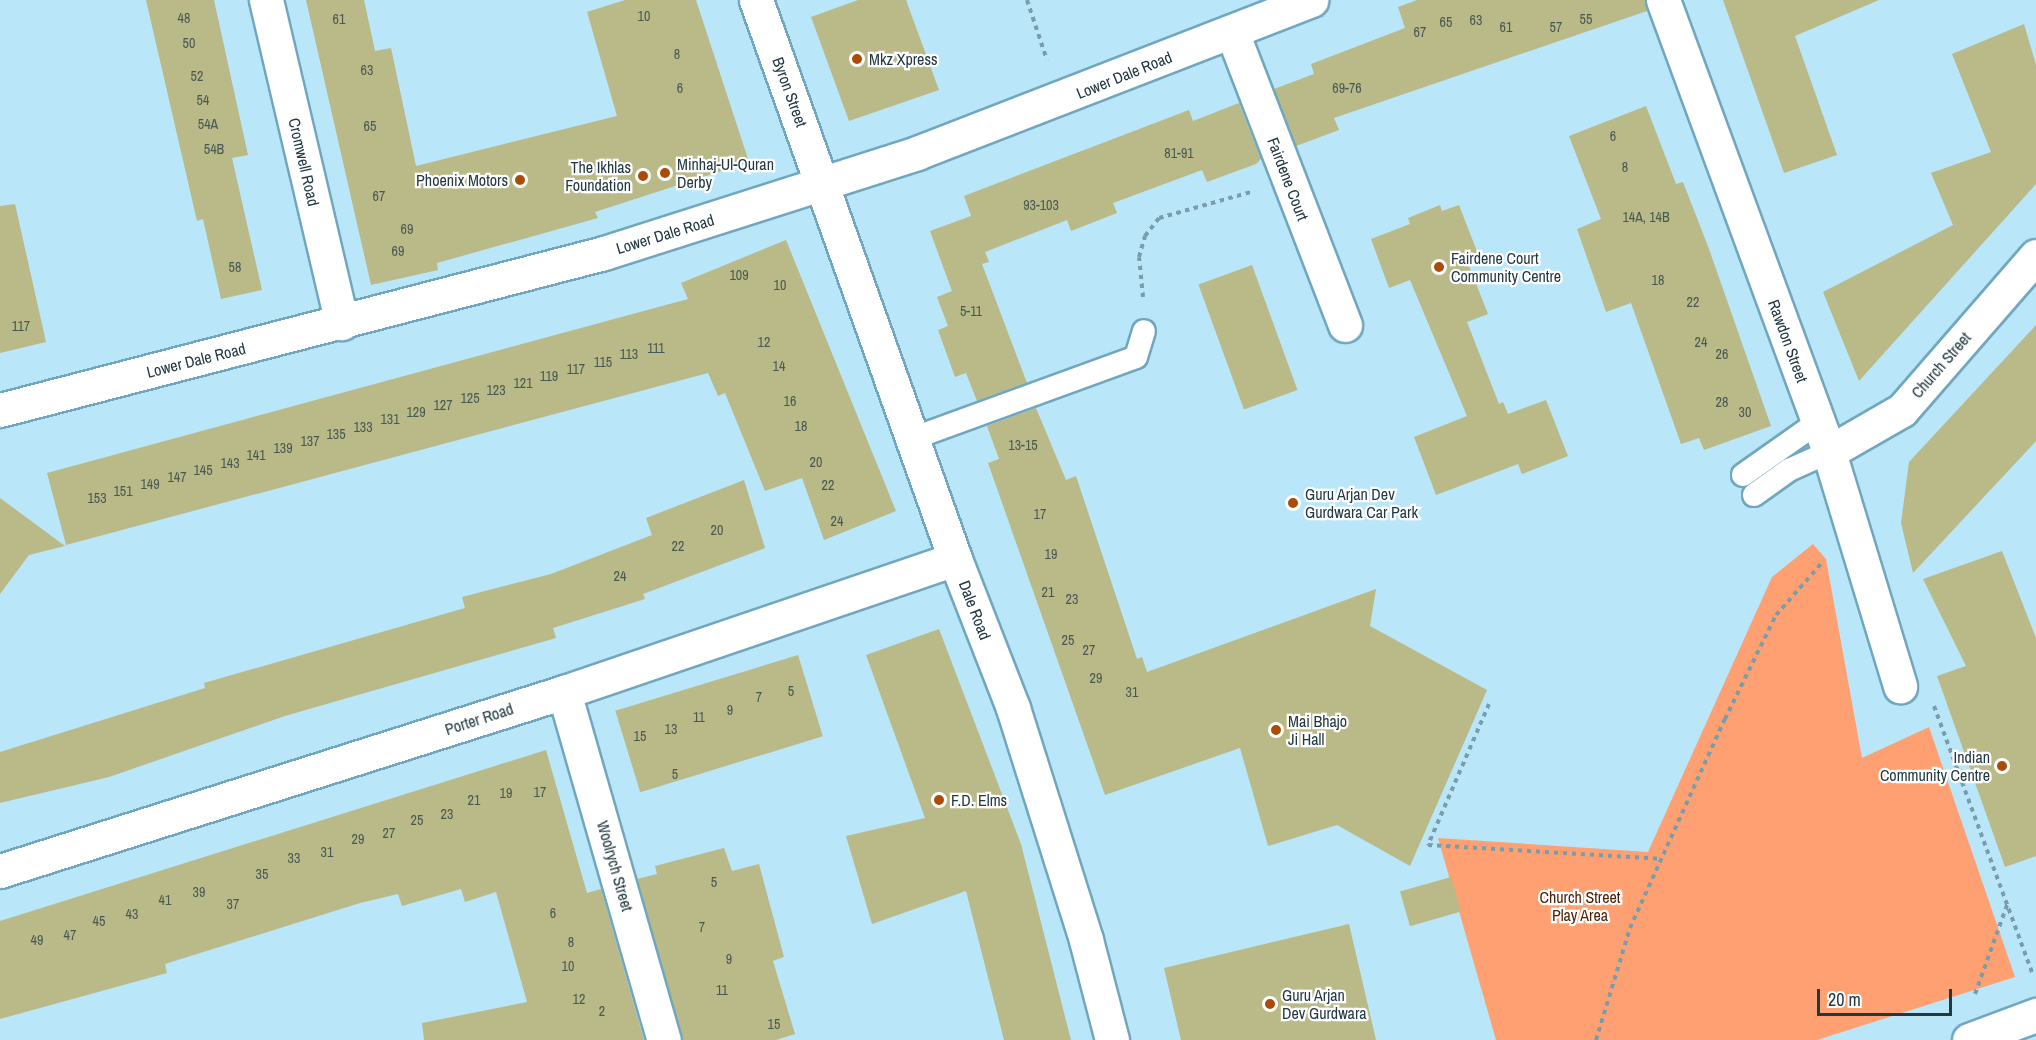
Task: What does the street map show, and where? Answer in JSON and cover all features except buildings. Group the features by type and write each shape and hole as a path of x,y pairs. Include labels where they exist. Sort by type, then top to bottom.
{"street":[{"name":"Cromwell Road","path":"266,0 342,323"},
{"name":"Byron Street","path":"756,0 823,185"},
{"name":"Lower Dale Road","path":"0,410 342,323 604,253 823,185 1060,100 1311,0"},
{"name":"Rawdon Street","path":"1663,0 1829,452 1900,686"},
{"name":"Fairdene Court","path":"1232,32 1345,325"},
{"name":"Dale Road","path":"823,185 914,438 955,560 1013,708 1086,940 1112,1040"},
{"name":"Church Street","path":"1829,452 1902,410 2036,256"},
{"name":"Porter Road","path":"0,871 564,692 955,560"},
{"name":"Woolrych Street","path":"564,692 664,1040"},
{"path":"1969,1040 2036,1015"}],"lane":[{"path":"914,438 1136,357 1144,331"},
{"path":"1743,475 1818,422"},
{"path":"1754,495 1789,470 1829,452"}],"path":[{"path":"1027,0 1060,100"},
{"path":"1144,331 1148,319 1139,282 1139,257 1145,236 1159,218 1289,181"},
{"path":"1596,1040 1630,928 1776,615 1826,559"},
{"path":"1900,686 1925,681 2036,983"},
{"path":"1489,704 1428,845 1661,859"},
{"path":"1973,998 2007,904"}],"green space":[{"name":"Church Street Play Area","path":"1813,544 1826,559 1862,758 1929,727 2015,977 1817,1040 1496,1040 1438,838 1648,852 1772,577"}],"place":[{"name":"Mkz Xpress","path":"857,59"},
{"name":"Minhaj-Ul-Quran Derby","path":"665,173"},
{"name":"The Ikhlas Foundation","path":"643,176"},
{"name":"Phoenix Motors","path":"520,180"},
{"name":"Fairdene Court Community Centre","path":"1439,267"},
{"name":"Guru Arjan Dev Gurdwara Car Park","path":"1293,503"},
{"name":"Mai Bhajo Ji Hall","path":"1276,730"},
{"name":"Indian Community Centre","path":"2002,766"},
{"name":"F.D. Elms","path":"939,800"},
{"name":"Guru Arjan Dev Gurdwara","path":"1270,1004"}]}
